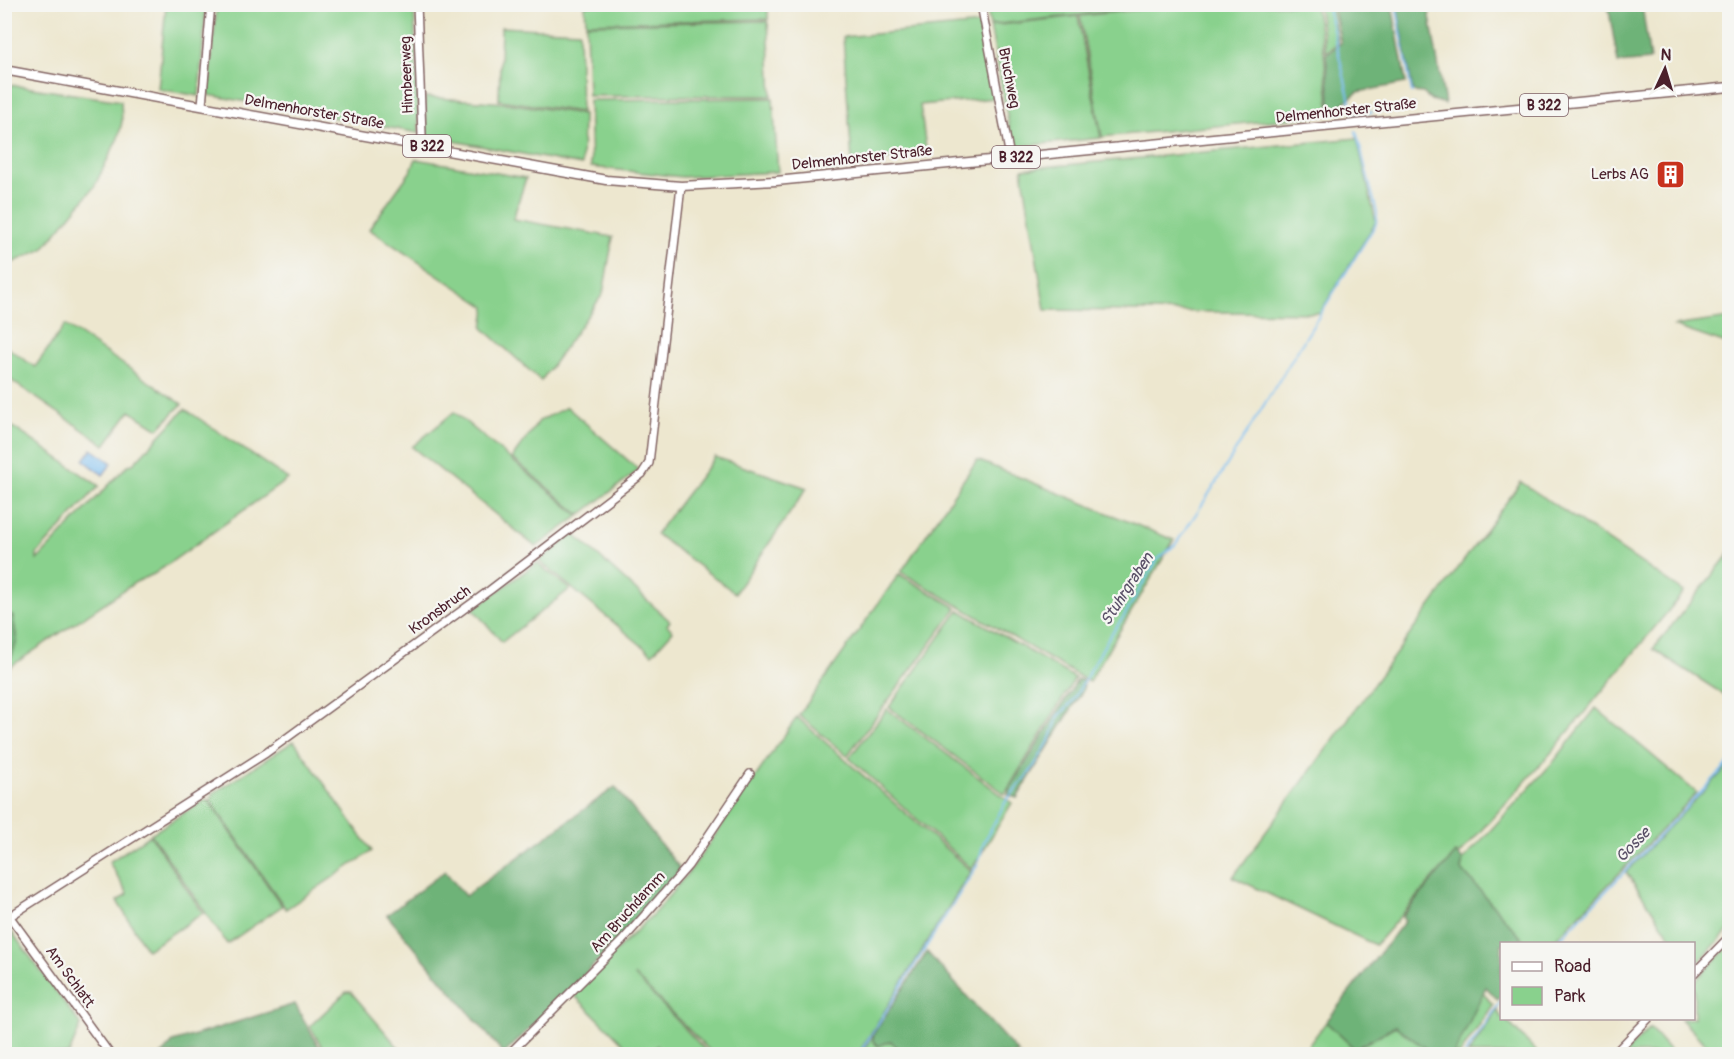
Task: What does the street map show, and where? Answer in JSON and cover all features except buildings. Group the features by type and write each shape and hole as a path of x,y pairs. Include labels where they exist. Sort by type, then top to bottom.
{"main road":[{"name":"Delmenhorster Straße","path":"4,70 606,180 681,186 723,186 1730,87"}],"street":[{"path":"202,105 212,4"},
{"name":"Himbeerweg","path":"417,4 422,135 420,145"},
{"name":"Bruchweg","path":"981,4 1011,157"},
{"name":"Kronsbruch","path":"7,919 266,753 490,590 642,474 649,463 681,186"},
{"name":"Am Bruchdamm","path":"509,1054 622,941 688,866 750,774"},
{"name":"Am Schlatt","path":"7,919 109,1053"},
{"path":"1695,972 1730,936"},
{"path":"1614,1054 1647,1020"}],"green space":[{"path":"1165,4 1315,5 1324,52 1330,115 1102,137 1080,16 1164,7"},
{"path":"166,5 206,5 199,96 158,89"},
{"path":"217,5 414,5 419,133 208,95"},
{"path":"585,5 768,5 768,19 586,23"},
{"path":"986,5 1121,5 1122,10 990,25"},
{"path":"1318,5 1331,5 1338,43 1326,52"},
{"path":"1333,5 1392,5 1406,83 1358,92 1331,113 1326,54 1341,43"},
{"path":"1397,5 1428,5 1445,104 1431,100 1423,93 1413,92"},
{"path":"1608,5 1642,5 1650,60 1618,63"},
{"path":"1078,16 1101,138 1013,147 990,26"},
{"path":"768,21 772,96 588,96 586,24"},
{"path":"981,24 995,98 920,105 927,156 852,162 843,37"},
{"path":"501,27 579,31 581,112 499,100"},
{"path":"4,84 121,101 122,122 118,138 94,187 43,249 5,266"},
{"path":"425,97 506,103 583,114 582,165 427,136"},
{"path":"773,98 778,172 682,177 591,167 589,100"},
{"path":"1357,138 1376,222 1320,313 1045,310 1022,169"},
{"path":"416,159 526,178 513,219 613,237 603,294 541,381 483,328 486,307 369,229 410,172"},
{"path":"1729,318 1729,345 1673,326"},
{"path":"65,325 182,404 158,429 130,411 105,445 5,376 5,346 35,367"},
{"path":"567,407 639,470 580,515 512,458 539,421"},
{"path":"185,409 288,479 154,574 136,582 10,667 5,676 17,641 13,617 5,613 4,421 99,486 37,554 37,560"},
{"path":"454,412 579,516 536,547 412,447"},
{"path":"715,457 807,488 735,593 656,534"},
{"path":"977,460 1174,540 1089,682 901,572"},
{"path":"1521,482 1684,592 1551,753 1459,855 1456,853 1375,945 1233,877"},
{"path":"574,534 670,621 667,625 673,631 652,654 539,561"},
{"path":"1729,554 1729,698 1653,649"},
{"path":"537,563 570,589 502,642 473,609"},
{"path":"899,574 957,608 847,756 799,715"},
{"path":"959,610 1075,678 1005,794 889,707"},
{"path":"5,613 13,616 17,641 5,672"},
{"path":"1078,679 1084,681 1083,690 1017,798 1008,795 1009,790"},
{"path":"1596,708 1697,793 1553,942 1525,942 1461,869 1463,860 1555,760"},
{"path":"887,709 1012,803 972,869 849,758"},
{"path":"797,717 971,871 858,1054 713,1054 634,975 709,1054 651,1054 658,1045 649,1054 634,1054 573,994 659,908 692,868"},
{"path":"294,741 372,851 286,909 210,800 214,793"},
{"path":"1729,765 1729,930 1695,966 1695,942 1674,942 1626,872"},
{"path":"615,787 679,867 679,873 608,951 504,1054 387,915 445,871 465,896"},
{"path":"204,800 209,801 282,906 227,944 151,834"},
{"path":"150,835 203,913 147,950 117,901 128,894 109,862"},
{"path":"1456,853 1463,860 1461,869 1525,942 1500,942 1500,998 1498,1000 1486,987 1454,1054 1433,1054 1395,1026 1355,1049 1326,1022 1405,921 1402,917"},
{"path":"8,927 81,1025 69,1054 5,1054 4,929"},
{"path":"1729,946 1729,1054 1709,1047 1682,1020 1695,1020 1695,981"},
{"path":"927,952 1019,1054 902,1054 891,1041 878,1046 873,1041 874,1033"},
{"path":"346,992 351,992 404,1054 326,1054 310,1026"},
{"path":"1483,993 1493,1005 1460,1054 1454,1054"},
{"path":"295,1004 323,1054 162,1054 173,1042"},
{"path":"1497,1010 1500,1020 1506,1020 1539,1054 1468,1054"},
{"path":"1326,1022 1355,1049 1395,1026 1433,1054 1302,1054"},
{"path":"1650,1028 1673,1054 1624,1054"},
{"path":"874,1033 873,1041 878,1046 891,1041 902,1054 861,1054"}],"water":[{"path":"92,449 112,463 103,475 84,460"}],"waterway":[{"name":"Stuhrgraben","path":"1327,4 1351,106"},
{"path":"1396,4 1412,93"},
{"path":"1381,111 1409,108 1414,104"},
{"path":"1353,114 1372,112"},
{"name":"Stuhrgraben","path":"859,1054 978,864 984,842 1006,801 1031,771 1051,738 1058,717 1072,702 1157,560 1175,545 1202,505 1376,224 1377,213 1356,131"},
{"name":"Gosse","path":"1557,942 1730,762"},
{"name":"Gosse","path":"1465,1054 1500,1003"}],"place":[{"name":"Lerbs AG","path":"1670,174"}]}
